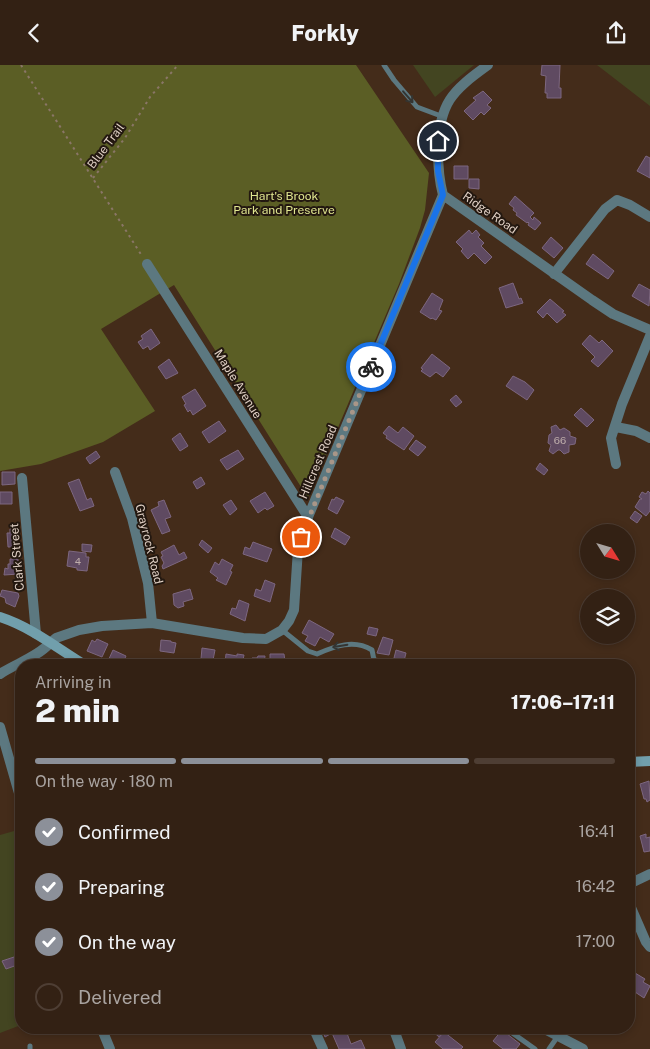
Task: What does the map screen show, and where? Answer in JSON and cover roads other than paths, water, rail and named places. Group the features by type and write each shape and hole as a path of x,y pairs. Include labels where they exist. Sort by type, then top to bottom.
{"main road":[{"path":"0,617 36,634 75,659"},
{"path":"635,762 650,761"}],"street":[{"name":"Ridge Road","path":"488,65 456,91 441,116 438,141 438,171 443,195 614,314 650,330"},
{"name":"Hillcrest Road","path":"282,630 294,610 298,549 308,517 443,195"},
{"path":"554,274 605,209 617,199 650,217"},
{"name":"Maple Avenue","path":"147,264 308,517"},
{"path":"616,463 611,438 622,404 650,336"},
{"path":"616,427 636,431 650,438"},
{"name":"Grayrock Road","path":"115,472 132,518 148,583 152,623"},
{"name":"Clark Street","path":"22,479 36,634"},
{"path":"25,659 43,651 56,638 79,630 102,626 152,623 243,638 266,639 282,630"},
{"path":"0,674 15,665"},
{"path":"0,727 15,779"},
{"path":"635,881 650,875"},
{"path":"635,917 650,947"},
{"path":"104,1034 110,1049"},
{"path":"316,1034 323,1049"},
{"path":"396,1034 401,1049"},
{"path":"554,1034 583,1049"}],"lane":[{"path":"384,65 417,107 441,116"},
{"path":"282,630 308,651 317,654 338,645 364,645 372,650 374,659"},
{"path":"514,1034 535,1049"},
{"path":"549,1049 558,1036"}],"park label":[{"name":"Hart's Brook Park and Preserve","path":"284,203"}]}
